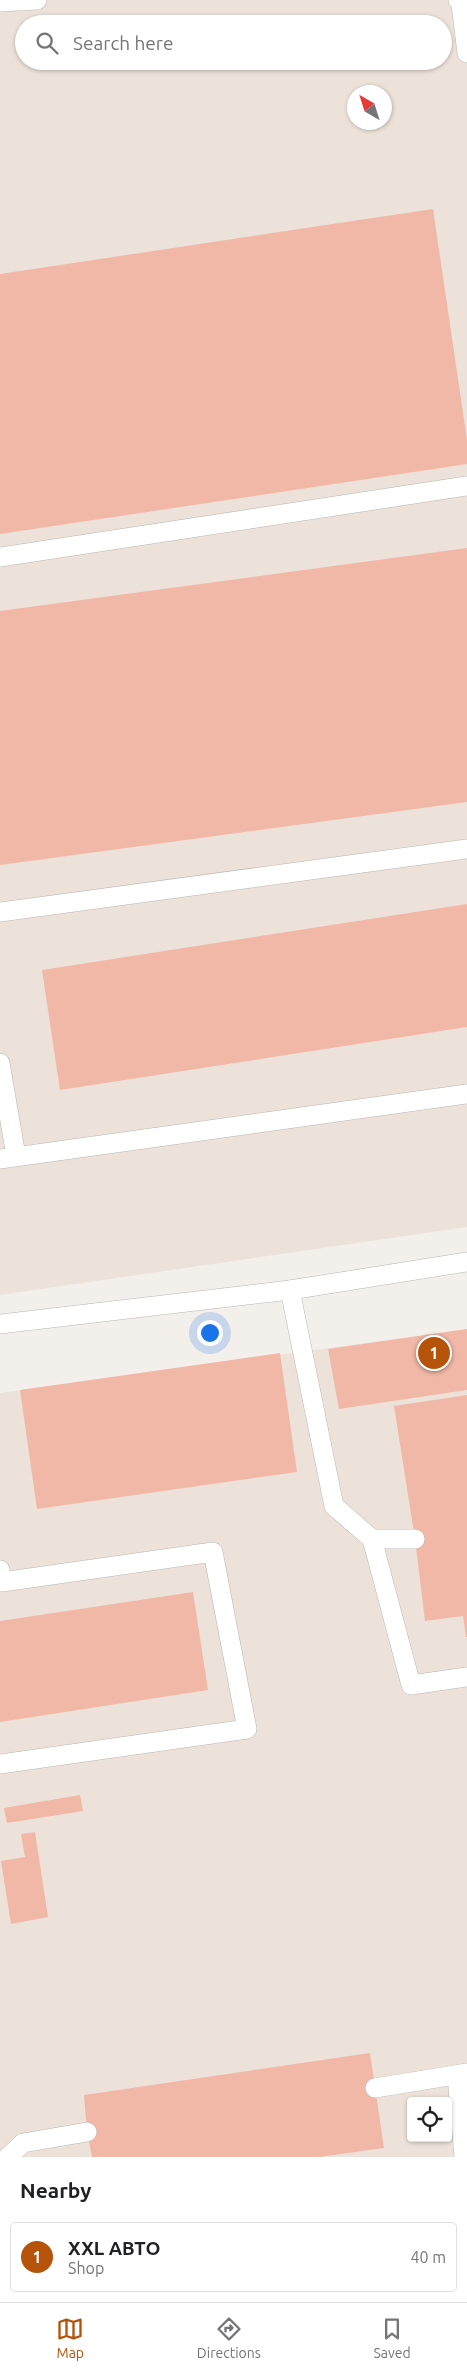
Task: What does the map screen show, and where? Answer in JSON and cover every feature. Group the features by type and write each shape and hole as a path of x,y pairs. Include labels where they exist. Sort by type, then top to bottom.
{"lane":[{"path":"0,2 37,0"},
{"path":"458,0 467,53"},
{"path":"0,557 467,486"},
{"path":"0,912 467,849"},
{"path":"0,1063 8,1157 467,1094"},
{"path":"0,1324 290,1290 467,1262"},
{"path":"290,1290 334,1506 372,1539 411,1685 467,1677"},
{"path":"372,1539 415,1539"},
{"path":"0,1570 2,1582 213,1552 247,1729 0,1764"},
{"path":"375,2088 462,2074 464,2157"},
{"path":"8,2157 23,2143 87,2132"}],"shaded area":[{"path":"0,0 467,0 467,1227 0,1295"},
{"path":"467,1329 467,2157 0,2157 0,1393"}],"building":[{"path":"433,209 467,440 467,464 0,534 0,274"},
{"path":"467,548 467,802 0,865 0,611"},
{"path":"467,904 467,1027 60,1090 42,970"},
{"path":"467,1329 467,1390 339,1409 328,1349"},
{"path":"280,1353 297,1472 37,1509 20,1390"},
{"path":"467,1395 466,1637 463,1616 425,1621 415,1539 394,1406"},
{"path":"193,1592 208,1690 0,1722 0,1621"},
{"path":"80,1795 83,1811 7,1823 4,1808"},
{"path":"35,1832 48,1917 11,1924 1,1861 25,1857 21,1834"},
{"path":"370,2053 384,2148 319,2157 92,2157 87,2132 84,2095"}],"place":[{"name":"XXL АВТО","path":"434,1353"}]}
